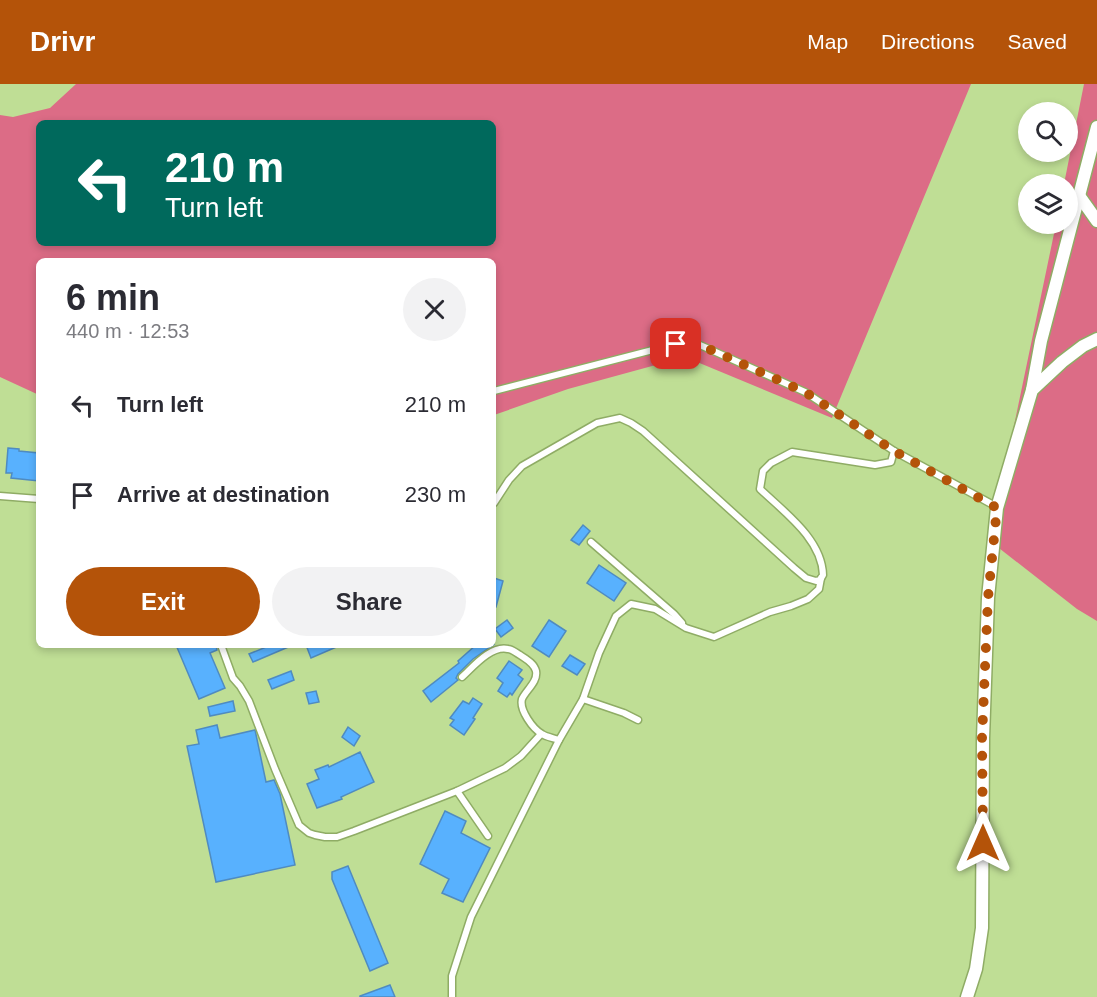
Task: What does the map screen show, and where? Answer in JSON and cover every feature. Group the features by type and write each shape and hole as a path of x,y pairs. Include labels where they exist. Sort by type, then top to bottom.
{"street":[{"path":"967,997 976,969 982,928 982,738 988,598 997,508 1032,390 1041,342 1097,127"},
{"path":"1080,197 1097,221"},
{"path":"1032,390 1062,362 1083,346 1097,339"}],"lane":[{"path":"496,390 676,344 700,345 805,392 894,451 997,508"},
{"path":"496,500 509,480 522,466 597,423 620,418 643,431 806,578 816,581 821,578"},
{"path":"452,997 452,976 471,917 559,740 583,699 599,652 616,615 631,604 655,609 686,628 714,637 770,612 808,599 819,589 823,575 822,561 807,535 760,489 763,471 771,463 792,452 874,465 891,462 894,451"},
{"path":"0,496 36,499"},
{"path":"591,542 674,614 686,628"},
{"path":"222,648 233,678 249,701 274,769 299,825 315,835 336,837 457,791 505,768 521,756 541,734"},
{"path":"462,677 492,651 500,648 509,649 531,662 536,669 536,675 522,699 527,720 541,734 559,740"},
{"path":"583,699 638,720"},
{"path":"457,791 488,836"}],"shaded area":[{"path":"76,84 971,84 832,418 685,357 568,389 496,414 496,258 36,258 36,394 0,377 0,115 13,117 50,108"},
{"path":"1084,84 1097,84 1097,621 1077,609 990,541 1054,234 1078,234 1078,174 1066,174 1068,162 1078,162 1078,114"}],"building":[{"path":"8,448 36,453 36,481 11,478 12,473 6,473"},
{"path":"583,525 590,531 579,545 571,540"},
{"path":"599,565 626,583 614,601 587,583"},
{"path":"496,579 503,581 496,607"},
{"path":"507,620 513,628 501,637 496,628"},
{"path":"549,620 566,631 549,657 532,646"},
{"path":"177,648 217,648 217,650 210,653 225,688 199,699"},
{"path":"264,648 286,648 253,662 249,654"},
{"path":"307,648 334,648 311,658"},
{"path":"473,648 489,648 473,659 458,674 456,678 458,680 431,702 423,691 459,663 458,661"},
{"path":"570,655 585,664 577,675 562,666"},
{"path":"509,661 522,670 518,675 523,679 512,695 510,693 507,697 498,691 503,683 497,678"},
{"path":"291,671 294,680 272,689 268,680"},
{"path":"316,691 319,702 309,704 306,693"},
{"path":"473,698 482,704 464,735 450,725 454,720 450,718 463,701 469,704"},
{"path":"233,701 235,711 210,716 208,707"},
{"path":"217,725 220,738 255,730 266,782 274,780 280,794 295,865 216,882 187,746 199,744 196,730"},
{"path":"348,727 360,736 354,746 342,737"},
{"path":"360,752 374,782 341,797 342,799 317,808 307,784 319,779 315,770 328,765 329,767"},
{"path":"445,811 466,821 461,833 490,848 463,902 442,893 449,879 420,864"},
{"path":"348,866 388,963 370,971 332,879 332,872"},
{"path":"390,985 395,997 360,997 360,996"}],"route":[{"path":"676,344 700,345 805,392 894,451 997,508 988,598 982,738 983,843"}]}
